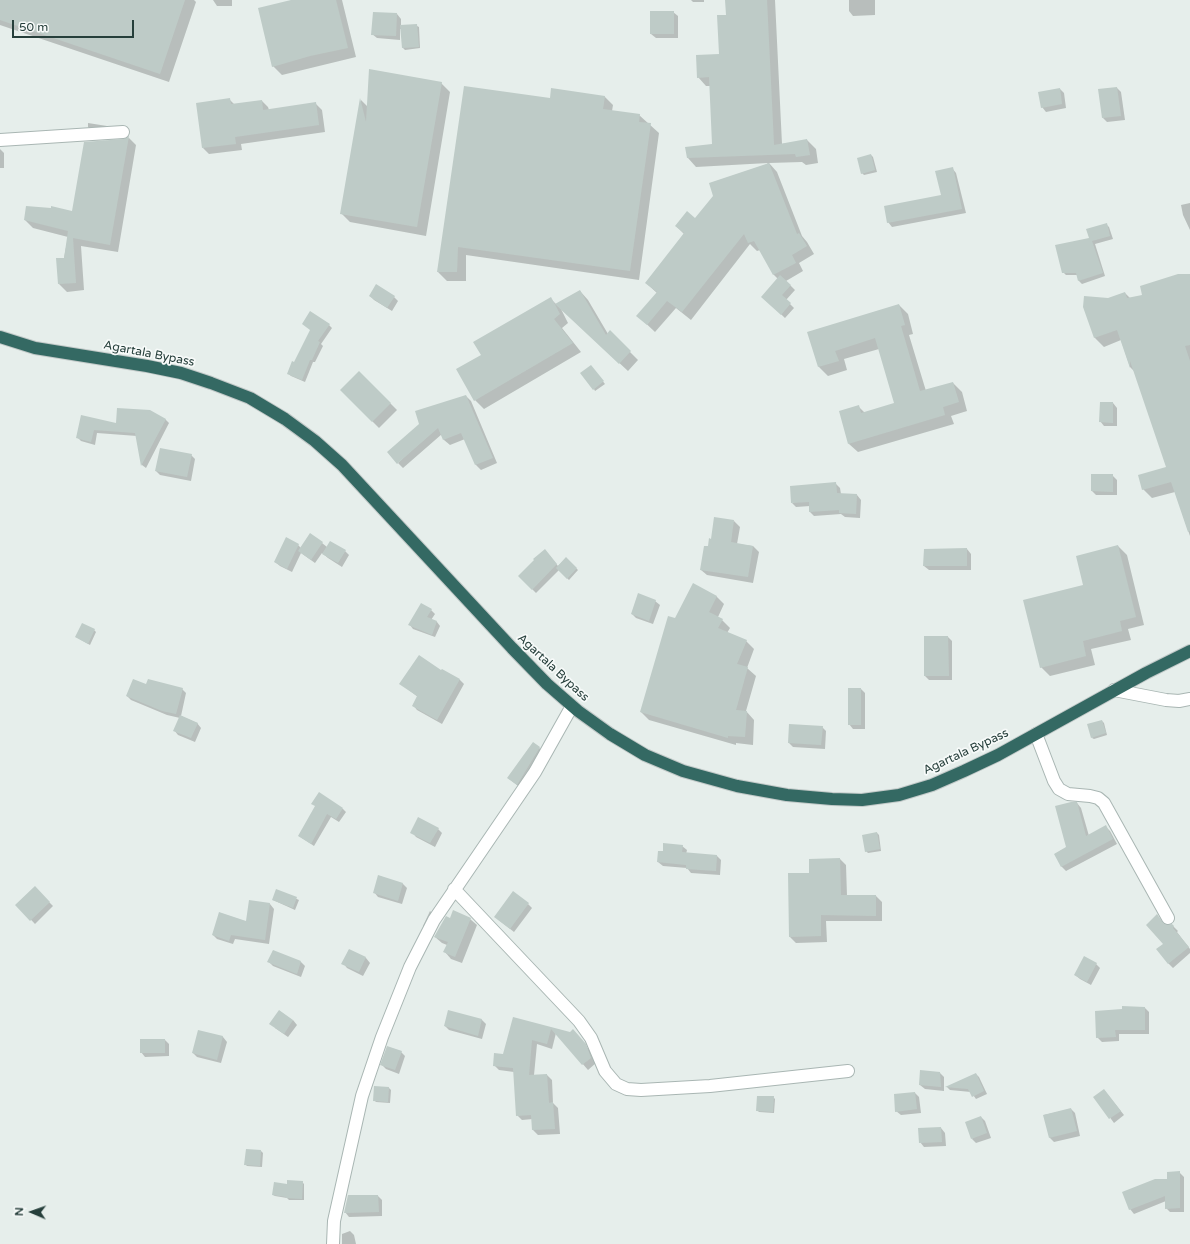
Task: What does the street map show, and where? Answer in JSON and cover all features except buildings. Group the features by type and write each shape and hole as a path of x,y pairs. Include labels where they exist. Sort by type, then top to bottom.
{"highway":[{"name":"Agartala Bypass","path":"0,336 35,348 181,373 250,398 285,419 315,441 342,465 507,643 547,684 572,706 610,734 645,755 683,771 737,786 787,795 832,799 862,800 900,795 932,785 991,758 1114,690 1190,651"}],"street":[{"path":"0,140 123,132"},
{"path":"1114,690 1166,700 1179,701 1190,699"},
{"path":"333,1244 334,1221 362,1096 382,1037 410,967 434,920 535,772 572,706"},
{"path":"1036,734 1054,781 1059,789 1068,794 1098,798 1104,804 1168,918"},
{"path":"454,889 579,1021 591,1038 605,1071 616,1084 627,1089 649,1090 710,1086 848,1071"}]}
